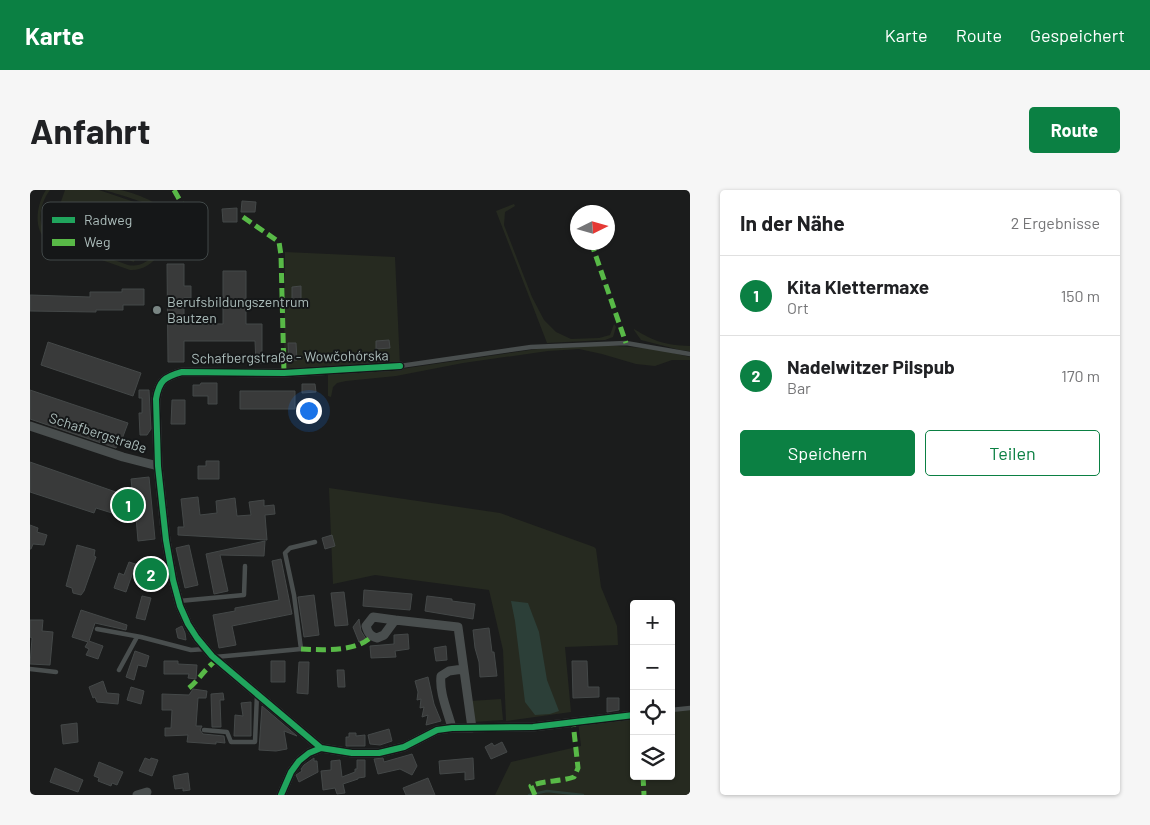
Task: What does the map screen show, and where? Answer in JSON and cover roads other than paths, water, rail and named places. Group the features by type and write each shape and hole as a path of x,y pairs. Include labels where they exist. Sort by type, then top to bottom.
{"street":[{"name":"Schafbergstraße - Wowčohórska","path":"321,748 213,657 188,624 178,601 166,540 158,466 156,399 161,382 172,375 182,372 284,373 400,366"},
{"name":"Schafbergstraße","path":"30,426 123,457 158,466"},
{"path":"395,620 458,627 472,728"},
{"path":"452,728 440,683 442,676 449,671 463,668"},
{"path":"281,795 291,772 299,761 309,753 321,748 352,754 379,753 404,747 437,730 452,728 533,727 630,715"},
{"path":"137,795 147,792"}],"lane":[{"path":"400,366 530,347 626,343 690,354"},
{"path":"213,657 301,650 294,595 285,553 287,549 315,542"},
{"path":"178,601 244,594 245,566"},
{"path":"97,629 191,650 206,649"},
{"path":"119,670 137,637"},
{"path":"30,669 56,672"},
{"path":"204,730 227,732 231,742 255,742 257,693"},
{"path":"675,710 690,708"}],"waterway":[{"path":"529,795 547,791 583,795"}],"place":[{"name":"Berufsbildungszentrum Bautzen","path":"157,310"},
{"name":"Kita Klettermaxe","path":"128,505"},
{"name":"Nadelwitzer Pilspub","path":"151,574"}]}
